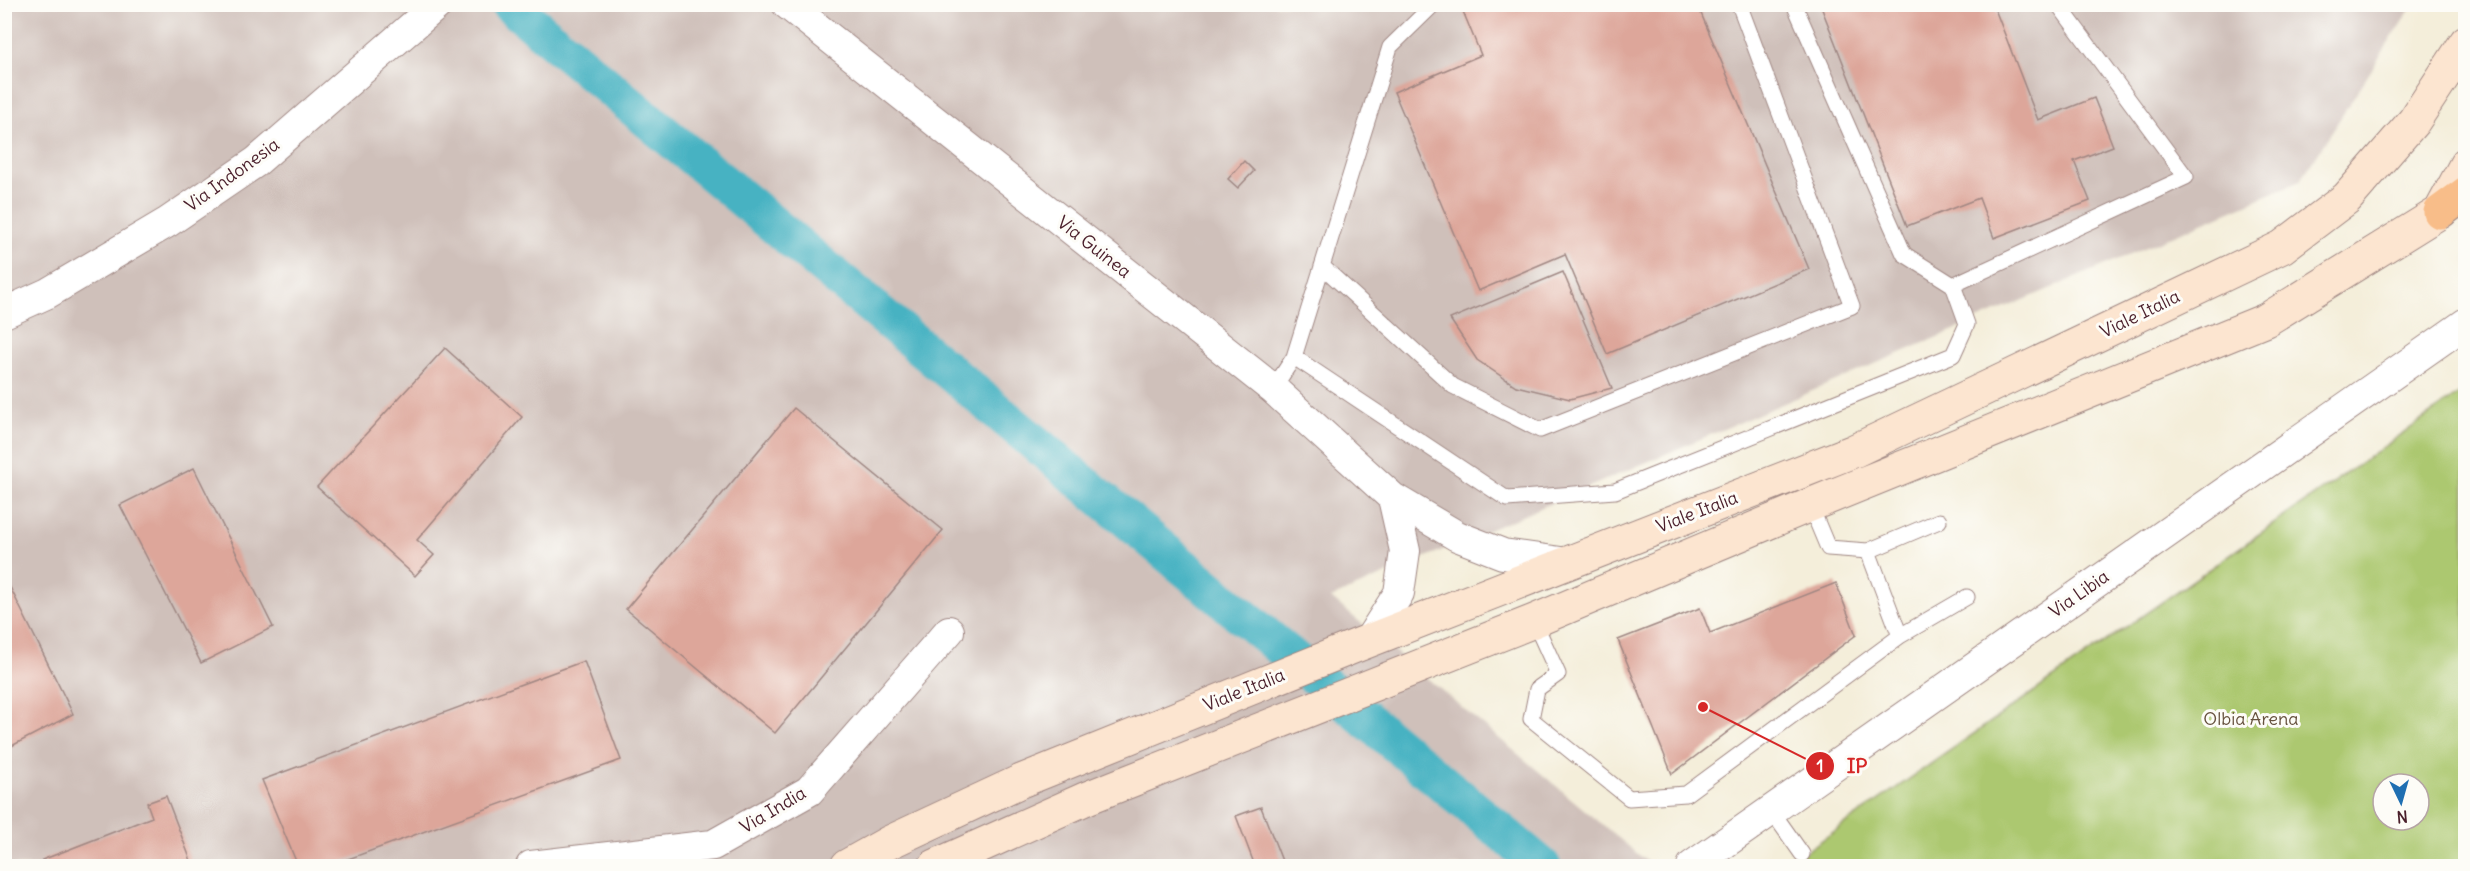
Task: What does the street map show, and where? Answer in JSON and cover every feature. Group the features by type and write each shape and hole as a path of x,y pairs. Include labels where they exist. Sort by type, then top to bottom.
{"main road":[{"name":"Viale Italia","path":"847,867 890,842 1020,780 1361,643 1854,451 2282,247 2347,198 2414,121 2466,42"},
{"name":"Viale Italia","path":"935,867 1087,798 1534,621 1810,505 2266,320 2453,208 2466,164"},
{"path":"2453,208 2466,193"}],"street":[{"name":"Via Guinea","path":"787,4 1273,389 1393,498 1457,536 1503,554 1568,563"},
{"name":"Via Indonesia","path":"4,313 48,293 158,228 256,162 435,6"},
{"name":"Via Libia","path":"1698,862 2466,323"},
{"path":"1361,643 1399,593 1405,551 1393,498"},
{"name":"Via India","path":"531,867 713,845 742,829 809,791 949,631"}],"lane":[{"path":"1273,389 1294,357 1390,47 1434,4"},
{"path":"1322,266 1453,386 1540,430 1852,306 1739,4"},
{"path":"1294,357 1507,499 1615,491 1953,355 1966,324 1953,285 1904,254 1794,4"},
{"path":"1953,285 2186,177 2058,4"},
{"path":"1810,505 1828,548 1868,552 1939,521"},
{"path":"1868,552 1900,636"},
{"path":"1534,621 1558,674 1537,689 1531,718 1629,798 1686,794 1900,636 1967,597"},
{"path":"1771,810 1802,854"}],"shaded area":[{"path":"5,5 2413,5 2300,181 1331,598 1652,866 5,866"}],"green space":[{"name":"Olbia Arena","path":"2465,390 2465,866 1785,866"}],"building":[{"path":"1460,4 1697,4 1809,269 1607,354 1565,254 1478,291 1394,92 1481,55"},
{"path":"1820,4 1993,4 2038,120 2094,98 2113,146 2074,161 2090,201 1994,238 1979,198 1907,226"},
{"path":"1244,161 1254,171 1238,188 1228,179"},
{"path":"1563,272 1612,388 1570,399 1516,386 1477,360 1450,319"},
{"path":"445,348 522,417 417,540 434,555 415,576 317,487"},
{"path":"794,408 943,530 775,733 626,609"},
{"path":"194,468 273,627 201,663 120,505"},
{"path":"4,575 73,714 4,750"},
{"path":"1836,583 1856,635 1672,774 1618,640 1700,608 1710,633"},
{"path":"584,661 621,760 329,866 298,866 262,780"},
{"path":"166,796 193,866 45,866 42,860 152,817 147,803"},
{"path":"1261,807 1284,866 1255,866 1236,816"}],"waterway":[{"path":"509,4 1542,866"}],"place":[{"name":"IP","path":"1703,707"}]}
